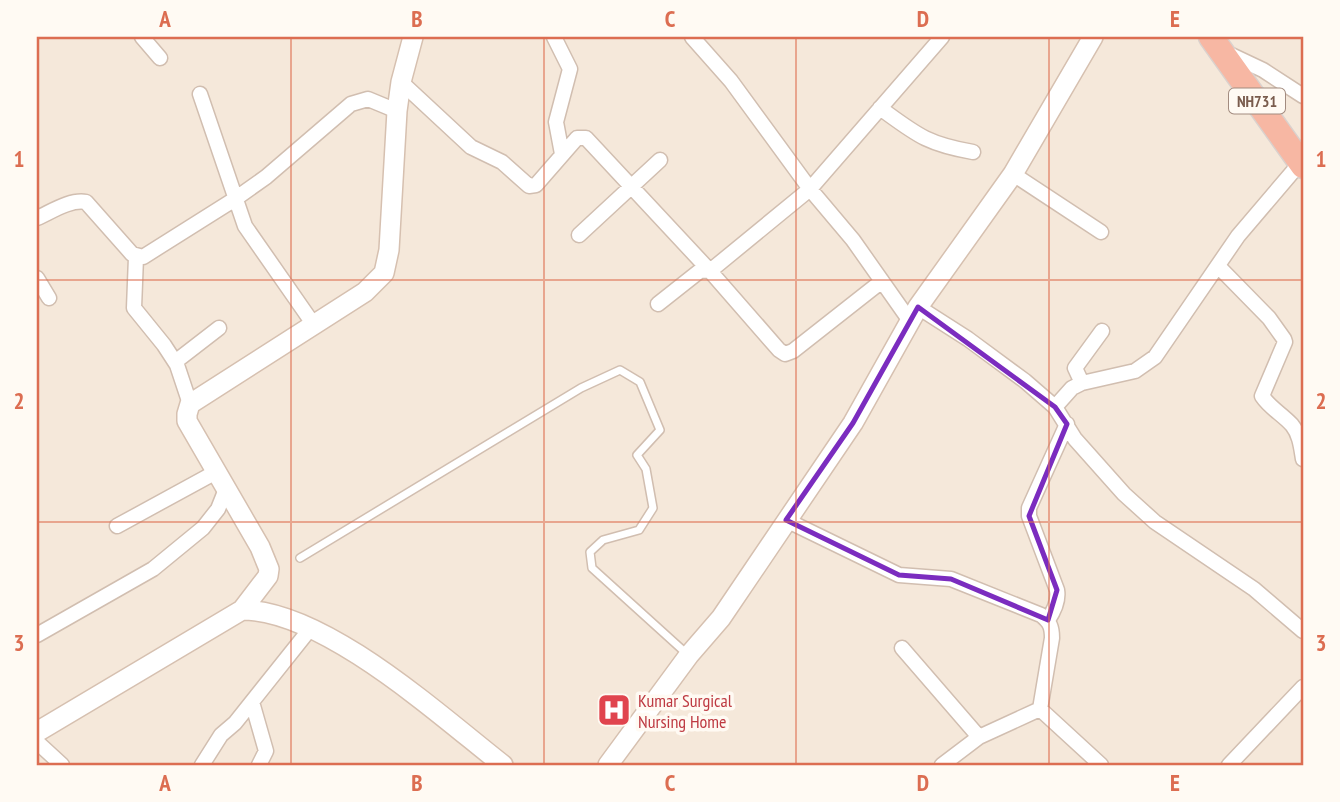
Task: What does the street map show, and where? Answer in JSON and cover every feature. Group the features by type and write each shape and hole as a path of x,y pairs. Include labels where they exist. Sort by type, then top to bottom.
{"highway":[{"name":"NH731","path":"1215,43 1302,164"}],"street":[{"path":"142,37 160,58"},
{"path":"190,404 365,292 384,273 389,250 397,111 401,82 413,37"},
{"path":"554,37 570,69 556,122 562,154"},
{"path":"692,37 731,81 882,281 914,314 968,339 1025,381 1055,407 1075,439 1124,494 1155,522 1254,589 1303,631"},
{"path":"658,304 701,270 710,271 810,189 942,37"},
{"path":"608,765 720,618 853,424 914,314 1013,174 1093,37"},
{"path":"1215,43 1303,96"},
{"path":"401,82 471,147 502,162 529,186 536,185 577,138 586,138 785,354 793,351 882,281"},
{"path":"200,94 245,226 314,325"},
{"path":"136,257 143,257 266,177 351,104 368,99 397,111"},
{"path":"880,108 927,141 973,152"},
{"path":"579,235 660,160"},
{"path":"1055,407 1072,388 1082,383 1135,371 1155,357 1238,236 1302,164"},
{"path":"1013,174 1101,232"},
{"path":"37,218 64,206 86,202 136,257 134,308 175,362 190,404 187,421 260,547 268,569 273,573 242,610 37,732"},
{"path":"1218,266 1269,318 1284,339 1262,396 1267,404 1293,426 1300,439 1303,459"},
{"path":"37,278 49,298"},
{"path":"175,362 219,328"},
{"path":"1082,383 1075,368 1102,331"},
{"path":"1048,620 1054,611 1057,590 1029,516 1029,508 1067,424"},
{"path":"117,526 221,481"},
{"path":"37,635 153,569 204,528 218,509 221,481"},
{"path":"786,520 899,575 942,576 1048,620 1052,628 1052,638 1040,709"},
{"path":"242,610 258,610 285,616 374,664 503,765"},
{"path":"202,765 221,735 235,723 310,629"},
{"path":"902,648 979,737"},
{"path":"1229,765 1303,687"},
{"path":"252,702 267,751 259,765"},
{"path":"942,765 979,737 1040,709"},
{"path":"1040,709 1101,765"},
{"path":"37,742 62,765"}],"lane":[{"path":"300,558 581,388 620,370 640,382 660,430 637,455 646,468 653,508 639,530 603,540 590,552 592,568 689,656"}],"highlighted area":[{"path":"918,307 1055,407 1067,424 1029,516 1057,590 1048,620 951,579 899,575 786,520 853,423"}],"shaded area":[{"path":"37,37 1303,37 1303,765 37,765"}],"building":[{"path":"611,694 622,701 614,715 602,708"}],"place":[{"name":"Kumar Surgical Nursing Home","path":"614,710"}]}
